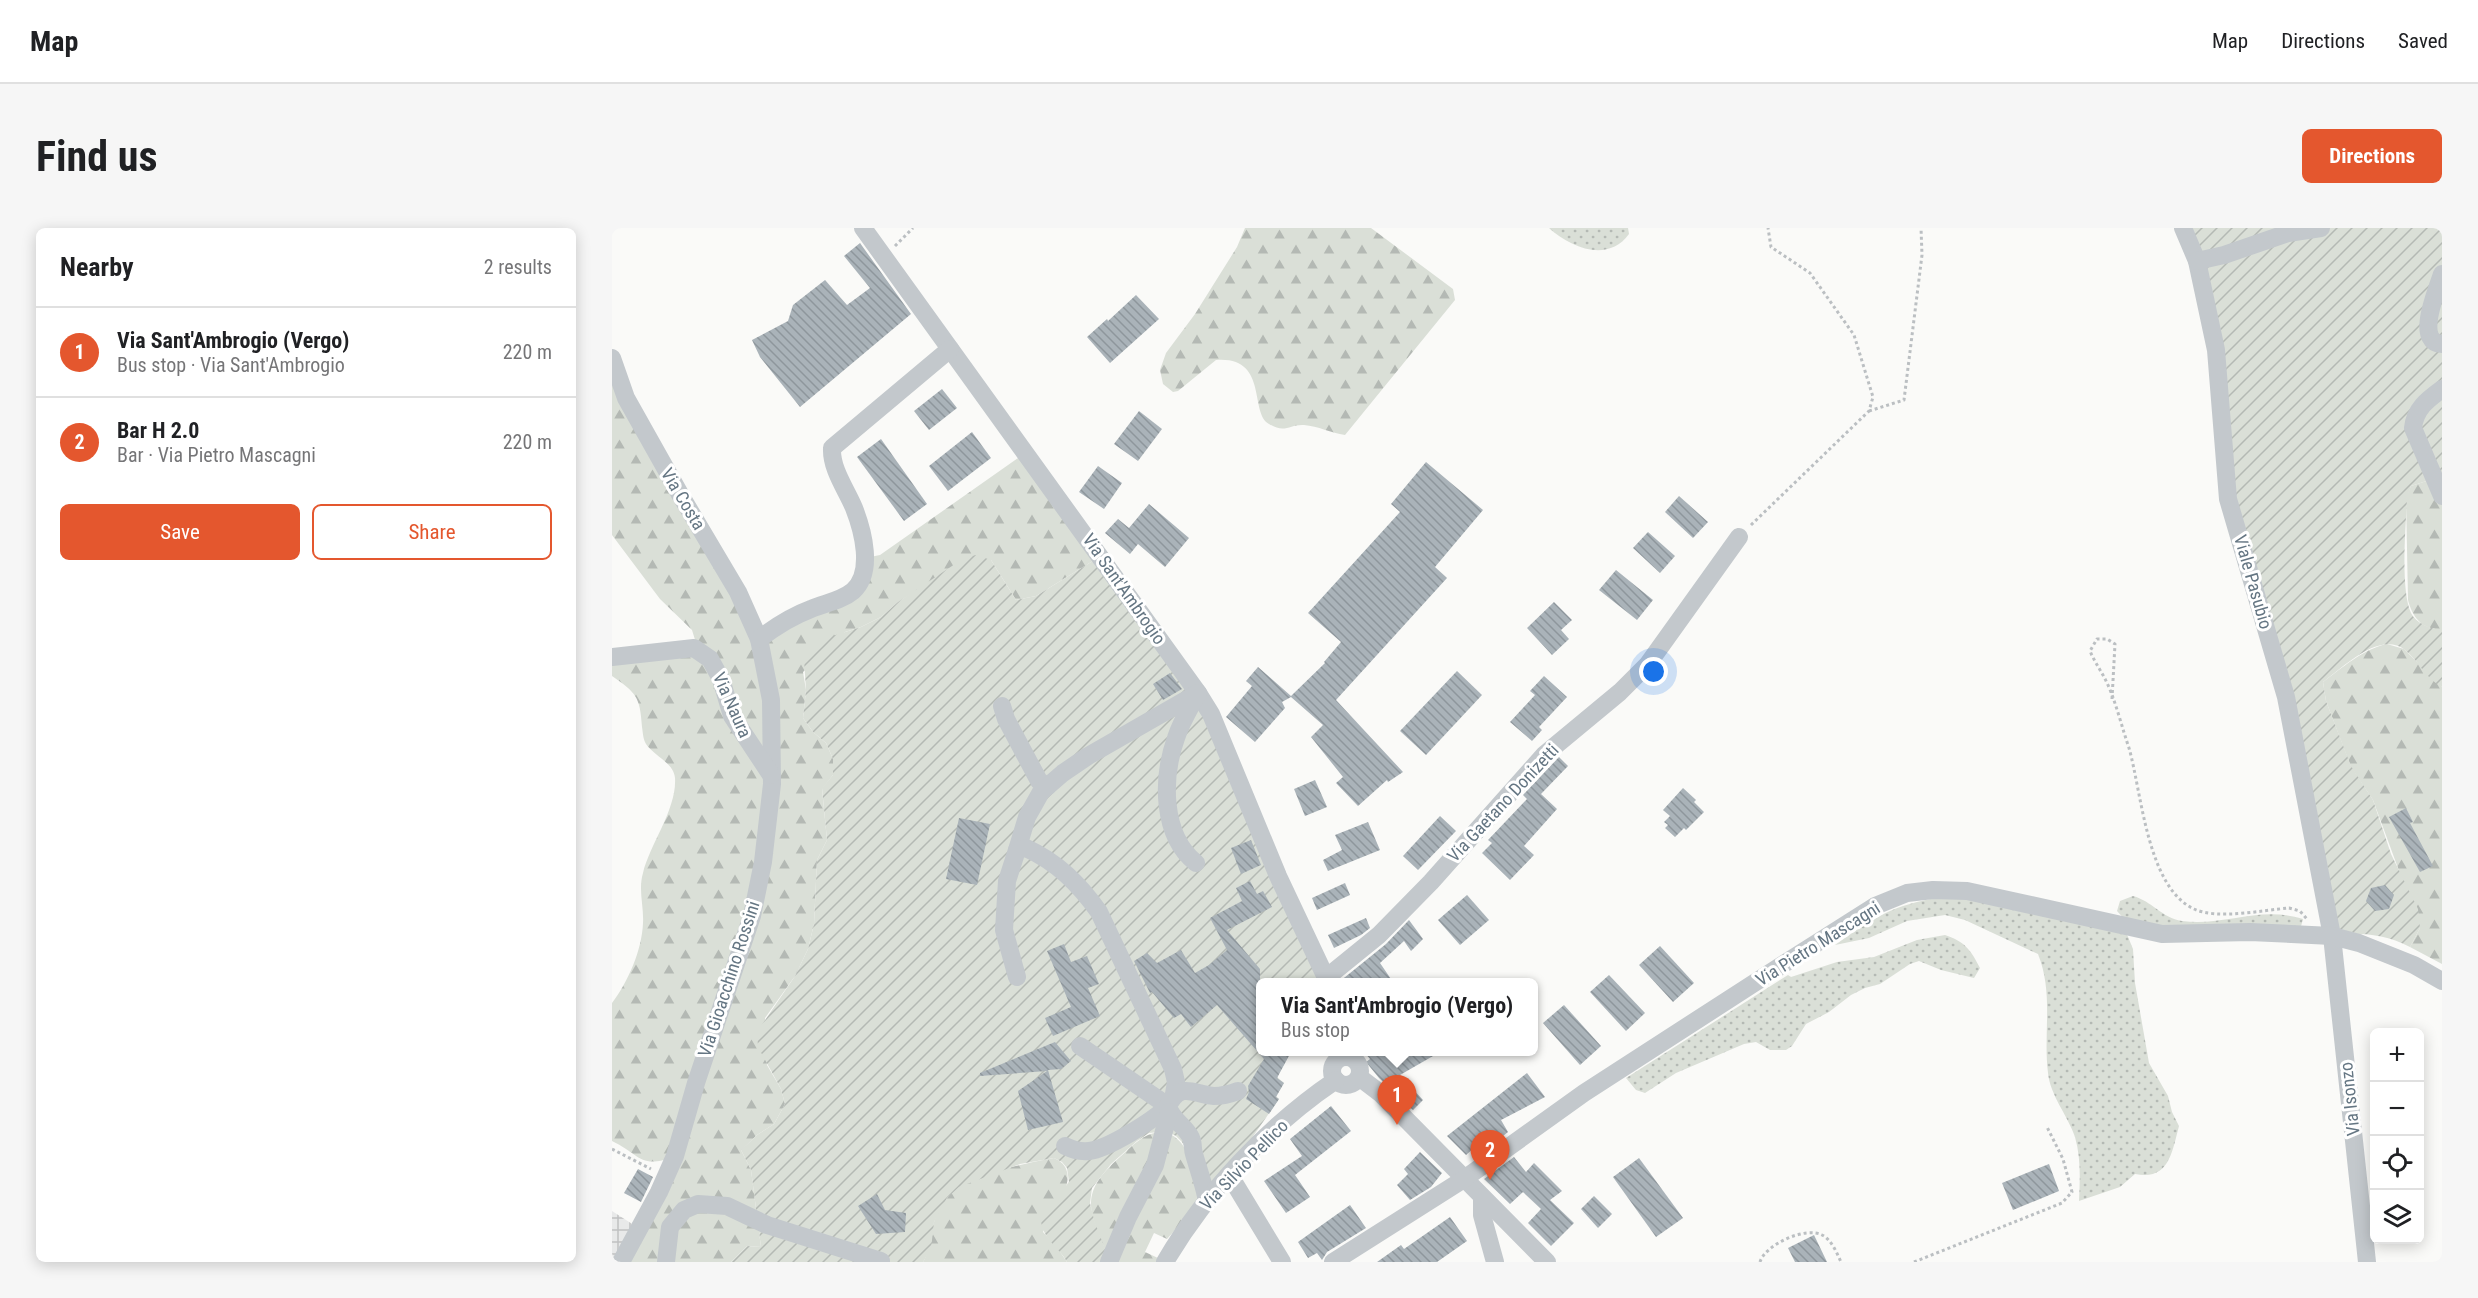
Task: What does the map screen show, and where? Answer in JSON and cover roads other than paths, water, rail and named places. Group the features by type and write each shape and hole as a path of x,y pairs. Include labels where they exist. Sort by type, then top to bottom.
{"street":[{"name":"Via Sant'Ambrogio","path":"863,228 1211,714 1278,876 1326,978"},
{"name":"Viale Pasubio","path":"2183,228 2197,261 2216,350 2228,500 2286,697 2332,936"},
{"path":"2197,261 2224,255 2288,233 2321,228"},
{"path":"2442,274 2427,329 2429,338 2436,344 2442,344"},
{"path":"759,639 795,616 839,599 854,590 863,575 864,545 855,511 832,460 832,448 950,349"},
{"name":"Via Costa","path":"612,358 626,398 738,592 759,639"},
{"path":"2442,389 2419,409 2413,428 2442,496"},
{"name":"Via Gaetano Donizetti","path":"1329,978 1379,935 1431,882 1544,755 1620,692 1648,664 1739,537"},
{"name":"Via Gioacchino Rossini","path":"621,1262 640,1229 675,1156 696,1083 752,916 763,862 772,784 771,700 759,639"},
{"name":"Via Naura","path":"612,657 694,648 710,659 721,679 732,716 771,775"},
{"path":"1017,976 1004,930 1007,881 1027,817 1041,792 1088,756 1198,693"},
{"path":"1196,863 1186,854 1174,831 1168,791 1168,770 1176,736 1198,693"},
{"path":"1002,706 1006,719 1039,782 1048,786"},
{"path":"1017,850 1026,848 1061,870 1083,890 1099,912 1173,1069 1176,1082 1155,1165 1128,1217 1109,1262"},
{"name":"Via Pietro Mascagni","path":"1333,1262 1464,1179 1584,1093 1728,1000 1875,906 1907,893 1933,890 1967,891 2162,934 2250,932 2332,936 2359,943 2414,965 2442,981"},
{"name":"Via Isonzo","path":"2332,936 2367,1262"},
{"path":"1080,1046 1170,1104 1193,1142 1206,1196"},
{"path":"1342,1056 1333,1065 1332,1075 1336,1080 1347,1085 1359,1077"},
{"path":"1348,1056 1359,1065 1359,1077"},
{"path":"1359,1077 1380,1093 1547,1262"},
{"name":"Via Silvio Pellico","path":"1165,1262 1191,1221 1230,1176 1291,1115 1336,1080"},
{"path":"1065,1146 1077,1151 1104,1147 1160,1114 1180,1091 1214,1096 1238,1092"},
{"path":"1230,1176 1282,1262"},
{"path":"1482,1197 1482,1215 1495,1262"},
{"path":"666,1262 670,1227 684,1210 698,1204 728,1206 767,1225 881,1261"}],"place":[{"name":"Via Sant'Ambrogio (Vergo)","path":"1397,1125"},
{"name":"Bar H 2.0","path":"1490,1180"}]}
